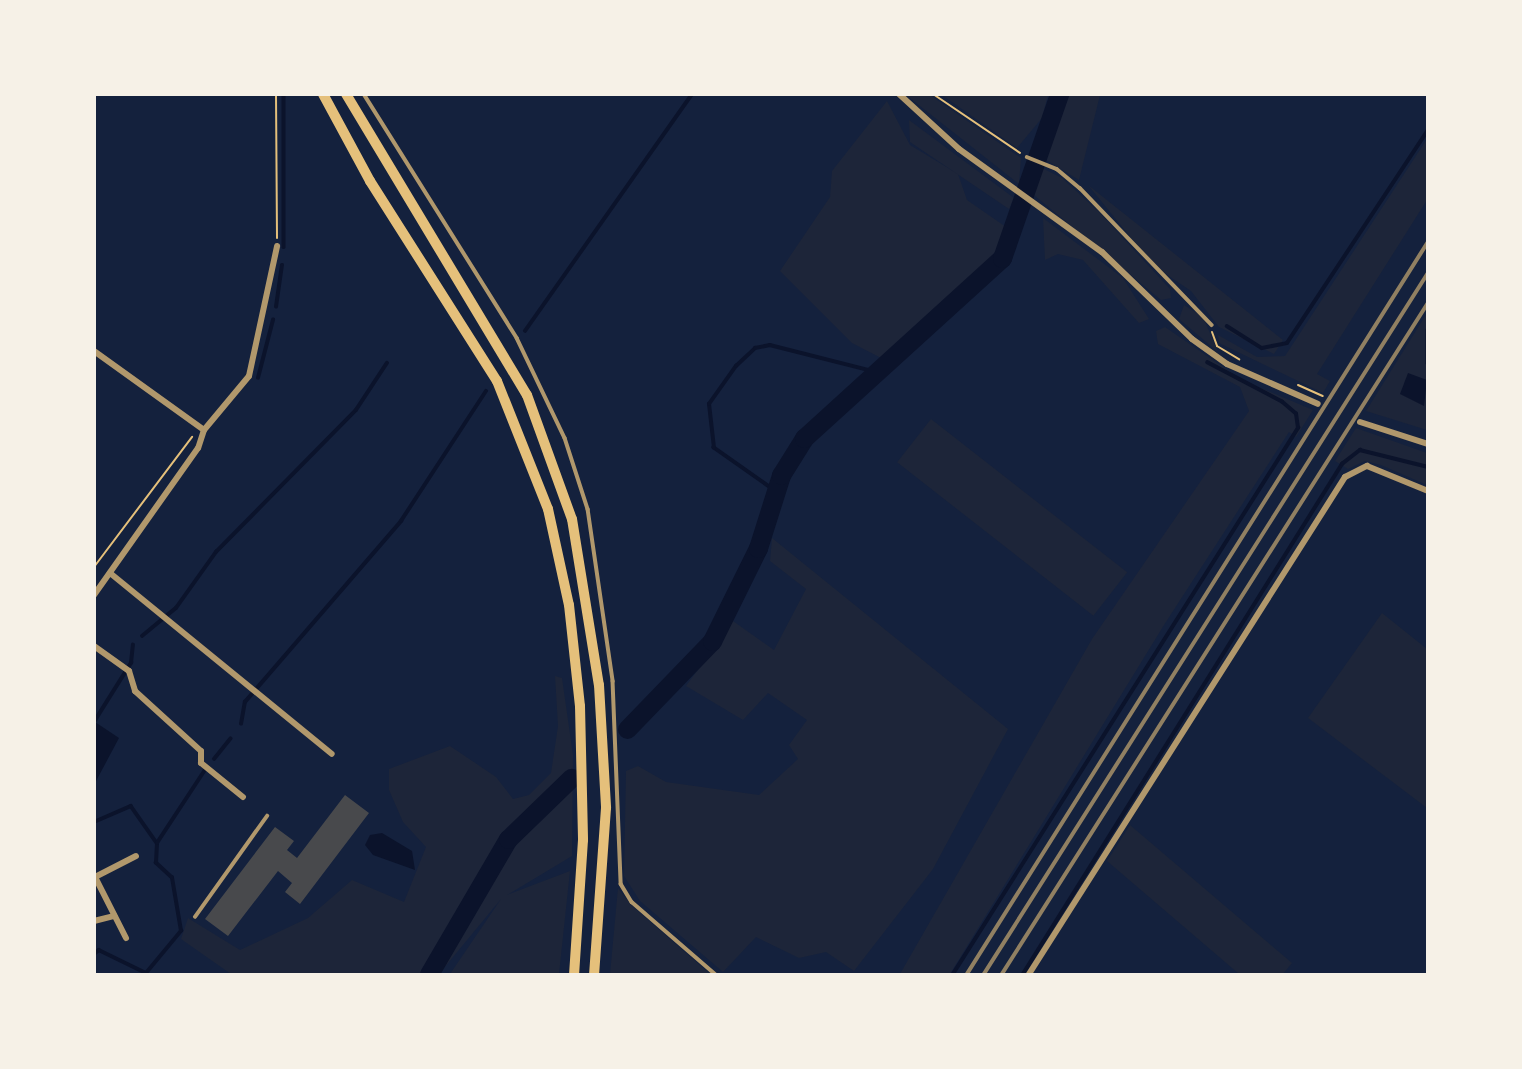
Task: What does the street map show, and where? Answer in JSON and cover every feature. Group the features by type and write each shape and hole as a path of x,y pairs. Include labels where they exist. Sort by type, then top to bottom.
{"highway":[{"path":"323,94 370,181 497,381 548,509 569,605 580,706 583,840 574,975"},
{"path":"346,94 527,395 572,519 593,637 606,808 594,975"}],"street":[{"path":"899,94 936,131 1102,252 1209,351 1318,404"},
{"path":"94,595 198,448 204,430 249,376 277,246"},
{"path":"94,351 204,430"},
{"path":"1360,422 1427,444"},
{"path":"1029,975 1345,477 1367,466 1427,491"},
{"path":"110,573 332,754"},
{"path":"94,646 126,669 135,691 201,751 201,764 243,797"},
{"path":"126,937 97,886 95,877 136,856"},
{"path":"94,921 114,916"}],"lane":[{"path":"364,94 517,338 565,438 589,509 613,681 621,884 632,902 715,975"},
{"path":"1027,157 1046,163 1080,188 1212,324"},
{"path":"195,917 267,816"}],"path":[{"path":"276,94 277,246"},
{"path":"933,94 1027,157"},
{"path":"1212,324 1217,346 1241,360"},
{"path":"1288,381 1323,396"},
{"path":"94,567 181,443 204,430"}],"shaded area":[{"path":"906,95 930,95 1021,158 1019,184"},
{"path":"942,95 1048,95 1042,118 1017,148"},
{"path":"1065,95 1100,95 1079,180 1046,160"},
{"path":"887,101 910,145 958,174 967,200 1006,227 996,255 973,281 883,359 852,343 780,271 830,197 832,171"},
{"path":"909,120 1014,198 1009,209 910,142"},
{"path":"1427,139 1427,200 1317,374 1330,381 1323,393 1219,343 1218,335 1257,357 1285,356"},
{"path":"1030,162 1062,178 1099,212 1170,289 1171,298 1161,300 1023,186"},
{"path":"1088,185 1283,340 1274,354 1219,327 1191,291 1154,266"},
{"path":"1043,218 1123,278 1149,319 1139,323 1083,260 1058,254 1045,260"},
{"path":"1184,305 1203,317 1218,352 1179,319"},
{"path":"1427,313 1427,430 1366,411"},
{"path":"1165,327 1242,380 1313,410 1296,437 1289,432 1164,625 950,974 900,974 1092,639 1249,411 1240,387 1158,344 1156,331"},
{"path":"1408,373 1427,380 1424,406 1400,394"},
{"path":"931,419 1127,572 1093,616 897,462"},
{"path":"1356,428 1427,453 1427,485 1381,465 1365,461 1348,469 1335,461"},
{"path":"772,538 1008,729 933,869 854,971 826,952 799,958 756,937 723,972 640,901 624,876 626,771 638,766 666,782 759,795 798,759 789,745 807,720 768,693 743,720 686,686 733,621 774,650 806,589 770,561"},
{"path":"1382,613 1427,649 1427,808 1308,718"},
{"path":"555,676 562,678 573,755 572,856 507,895 570,871 559,974 450,974 501,899 439,974 231,974 181,939 188,918 240,950 308,918 352,880 404,902 426,847 403,822 389,790 389,769 450,746 496,777 513,799 529,795 551,773 558,726"},
{"path":"95,722 119,738 95,783"},
{"path":"1130,825 1292,963 1283,974 1239,974 1107,861"},
{"path":"382,833 412,851 415,870 373,855 365,845 370,835"},
{"path":"618,888 631,905 710,974 610,974"}],"building":[{"path":"345,795 369,813 300,904 285,892 292,883 278,871 228,936 205,919 275,827 294,841 287,850 297,858"}],"waterway":[{"path":"284,94 284,247"},
{"path":"525,331 692,94"},
{"path":"627,729 712,641 758,548 781,475 804,438 1002,258 1059,94"},
{"path":"1227,326 1262,348 1287,343 1428,130"},
{"path":"276,307 282,265"},
{"path":"258,378 273,320"},
{"path":"1428,330 1428,363"},
{"path":"775,491 714,448 709,404 736,366 755,348 770,345 877,372"},
{"path":"142,636 176,608 216,552 356,410 387,363"},
{"path":"953,974 1298,428 1296,414 1282,402 1208,363"},
{"path":"241,724 245,702 401,521 486,391"},
{"path":"1023,974 1342,464 1360,450 1428,467"},
{"path":"94,722 131,663 133,645"},
{"path":"214,759 230,739"},
{"path":"94,954 99,950 146,973 181,931 172,878 156,863 157,843 205,770"},
{"path":"429,974 508,839 571,778"},
{"path":"94,822 131,806 157,843"}],"railway":[{"path":"967,974 1428,242"},
{"path":"984,974 1428,273"},
{"path":"1002,974 1428,303"}]}
